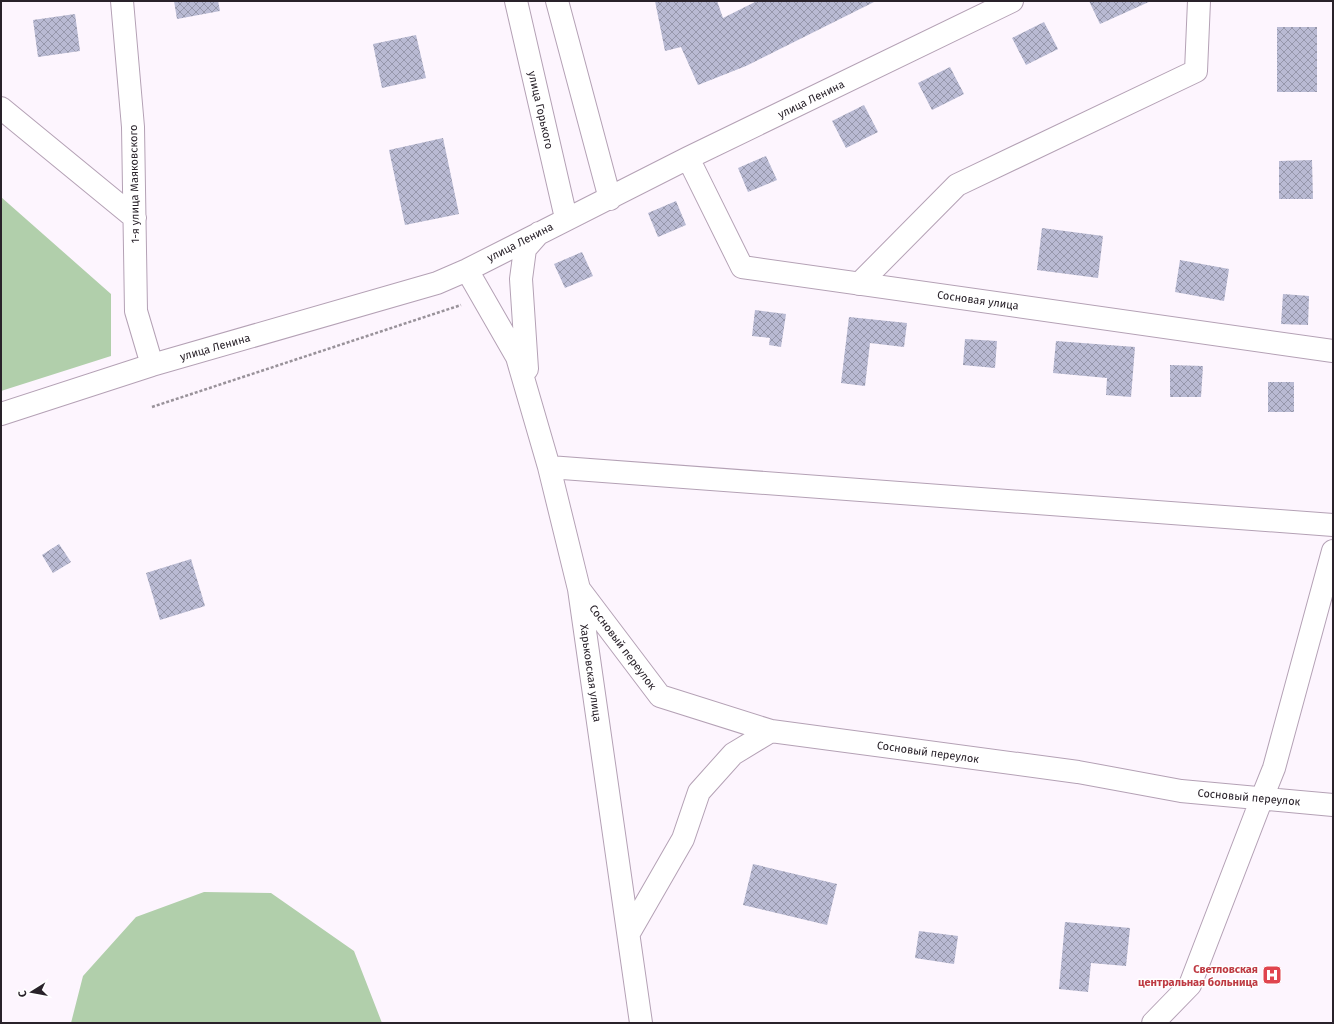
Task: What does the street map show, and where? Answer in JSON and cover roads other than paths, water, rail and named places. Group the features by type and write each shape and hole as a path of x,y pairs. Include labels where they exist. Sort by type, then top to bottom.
{"street":[{"name":"1-я улица Маяковского","path":"122,1 134,128 136,311 152,365"},
{"name":"улица Горького","path":"516,1 566,218"},
{"path":"557,1 610,199"},
{"name":"улица Ленина","path":"1,414 152,365 437,283 467,270 566,218 610,199 688,158 1012,1"},
{"path":"859,284 956,185 1196,71 1199,1"},
{"path":"1,108 135,218"},
{"name":"Сосновая улица","path":"688,158 742,267 1333,351"},
{"path":"531,406 521,278 525,249 540,232"},
{"name":"Харьковская улица","path":"467,270 516,356 549,467 579,589 641,1023"},
{"path":"549,467 1333,525"},
{"path":"1153,1023 1190,985 1274,768 1333,551"},
{"name":"Сосновый переулок","path":"579,589 660,696 771,732 1078,772 1181,791 1333,805"},
{"path":"629,933 683,839 699,792 733,754 771,732"}],"place":[{"name":"Светловская центральная больница","path":"1272,975"}]}
